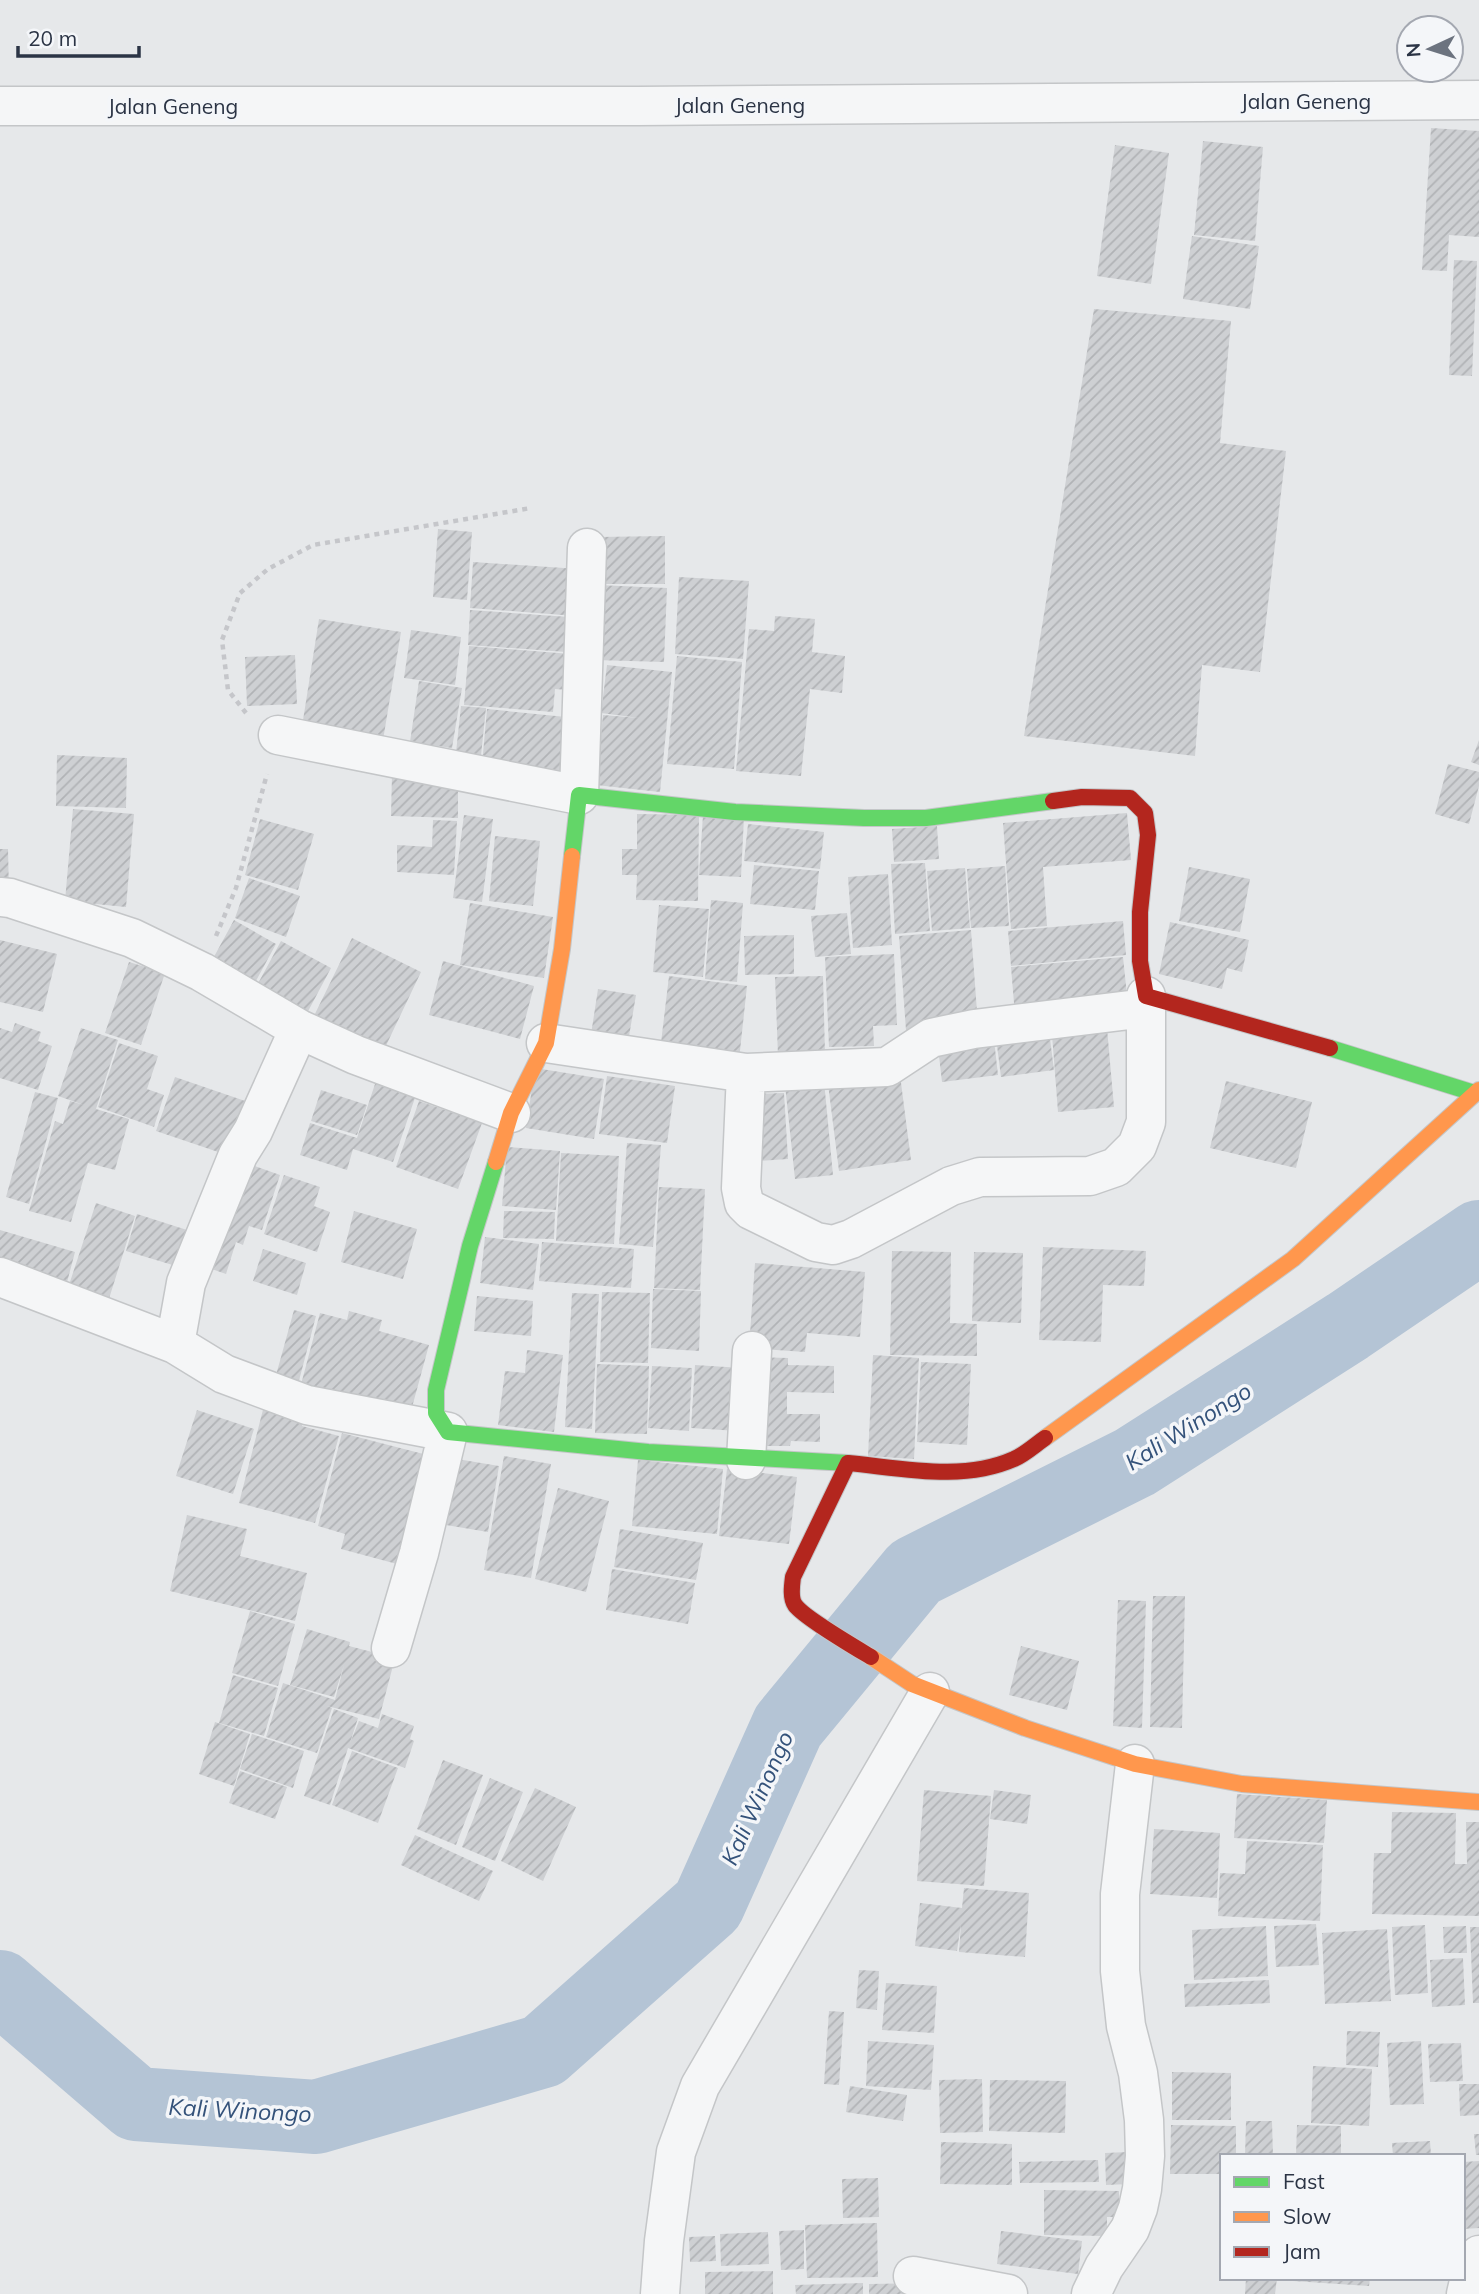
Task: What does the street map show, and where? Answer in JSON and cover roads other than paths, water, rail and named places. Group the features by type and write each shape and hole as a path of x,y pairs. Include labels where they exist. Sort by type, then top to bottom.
{"street":[{"name":"Jalan Geneng","path":"0,106 638,106 1479,100"},
{"path":"391,1648 419,1553 448,1432 436,1413 436,1390 470,1246 511,1113 546,1043 562,949 579,795 587,548"},
{"path":"278,735 579,795 735,812 926,818 1082,797 1109,796 1130,798 1146,813 1148,835 1140,912 1140,961 1146,1002 1146,1122 1137,1146 1116,1167 1090,1176 980,1177 951,1186 851,1239 833,1245 816,1242 751,1210 744,1203 741,1188 746,1073"},
{"path":"0,898 10,898 132,938 202,972 299,1029 356,1055 511,1113"},
{"path":"546,1043 746,1073 887,1067 931,1038 1146,1002 1266,1028 1476,1091"},
{"path":"175,1343 186,1283 239,1155 253,1131 299,1029"},
{"path":"0,1277 175,1343 224,1374 307,1405 448,1432 588,1448 746,1460 848,1463 952,1473 1016,1459 1293,1259 1476,1091"},
{"path":"746,1460 752,1351"},
{"path":"848,1463 793,1577 795,1605 818,1623 921,1688 1025,1728 1135,1764 1242,1784 1479,1802"},
{"path":"660,2294 676,2152 699,2086 921,1688"},
{"path":"1091,2294 1104,2267 1130,2229 1142,2189 1145,2156 1138,2073 1126,2026 1120,1971 1120,1894 1135,1764"},
{"path":"1466,2294 1473,2264 1479,2255"},
{"path":"913,2276 1008,2294"}],"waterway":[{"name":"Kali Winongo","path":"0,1987 136,2104 316,2117 543,2051 708,1905 788,1726 915,1572 1135,1462 1348,1326 1479,1237"}]}
